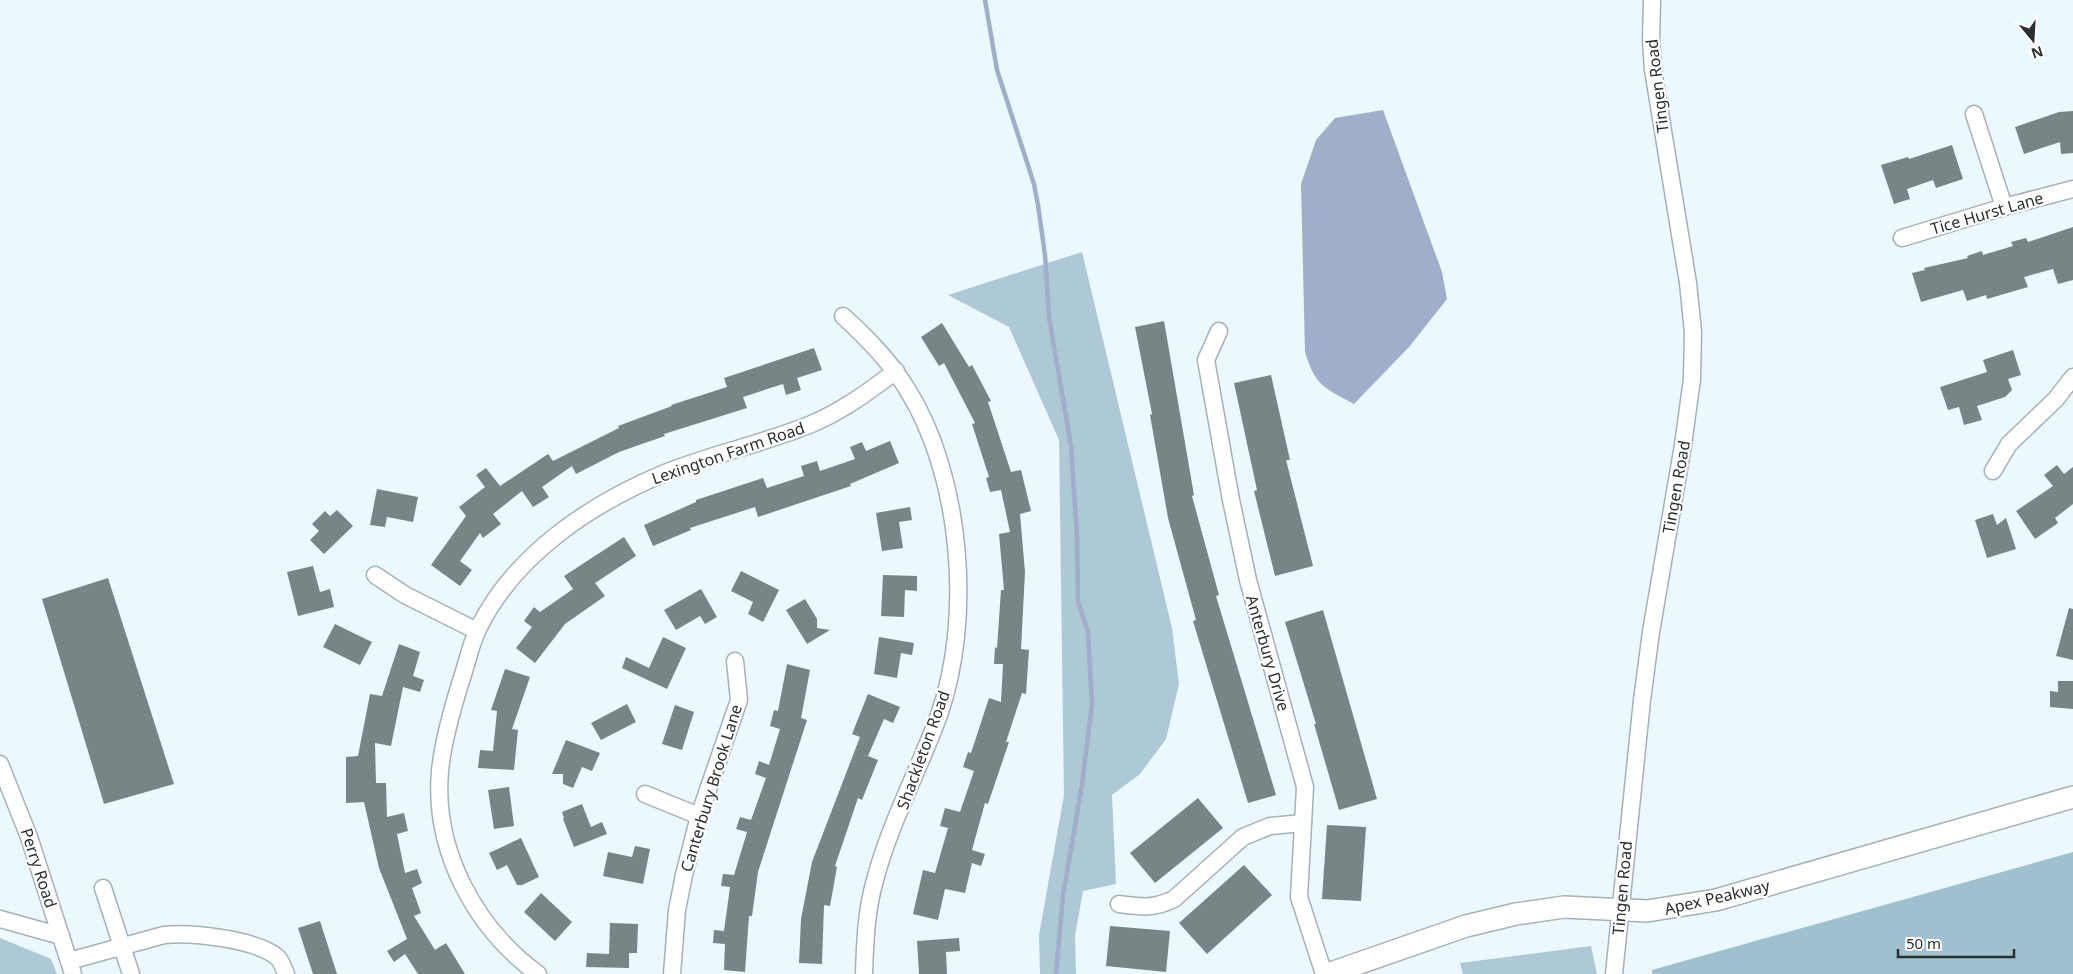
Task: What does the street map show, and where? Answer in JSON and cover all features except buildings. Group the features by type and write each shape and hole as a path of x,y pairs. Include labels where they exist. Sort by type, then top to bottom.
{"main road":[{"name":"Apex Peakway","path":"1328,974 1483,920 1545,908 1582,907 1656,910 1716,900 2073,797"}],"street":[{"name":"Tingen Road","path":"1614,974 1651,632 1683,445 1692,379 1694,332 1688,283 1653,70 1651,40 1652,0"},
{"path":"1974,114 2004,207"},
{"name":"Tice Hurst Lane","path":"1902,238 2004,207 2073,189"},
{"name":"Shackleton Road","path":"843,316 867,337 896,371 916,403 929,432 946,486 953,518 958,566 956,627 950,667 939,713 885,848 875,880 866,936 864,974"},
{"name":"Anterbury Drive","path":"1219,331 1206,360 1231,500 1248,580 1305,787 1299,897 1324,974"},
{"name":"Lexington Farm Road","path":"538,974 523,963 500,941 470,900 458,877 443,826 439,778 447,726 477,631 496,598 532,556 561,533 604,504 664,474 809,425 850,404 896,371"},
{"path":"1993,471 2009,444 2039,418 2056,400 2073,377"},
{"path":"375,575 405,595 477,631"},
{"name":"Canterbury Brook Lane","path":"672,974 677,910 684,875 699,816 739,700 735,662"},
{"name":"Perry Road","path":"0,764 29,837 71,968"},
{"path":"645,794 699,816"},
{"path":"1119,904 1151,908 1162,905 1174,899 1244,837 1270,826 1303,823"},
{"path":"103,888 131,974"},
{"path":"0,919 60,936"},
{"path":"71,968 164,935 179,934 234,940 278,957 286,974"}],"shaded area":[{"path":"1383,110 1442,272 1447,299 1409,347 1354,404 1322,385 1313,372 1305,352 1301,184 1316,140 1335,118"},
{"path":"1082,252 1172,628 1179,684 1166,739 1140,774 1112,795 1116,884 1083,891 1075,936 1076,974 1040,974 1039,935 1064,795 1059,440 1009,327 948,295"},
{"path":"2073,852 2073,974 1652,974 1652,970"},
{"path":"0,938 51,959 57,974 0,974"},
{"path":"1591,946 1597,974 1463,974 1460,963"}],"waterway":[{"path":"985,0 997,70 1034,184 1038,205 1045,255 1049,317 1071,446 1077,537 1078,601 1088,632 1092,704 1082,785 1063,895 1056,974"}]}
